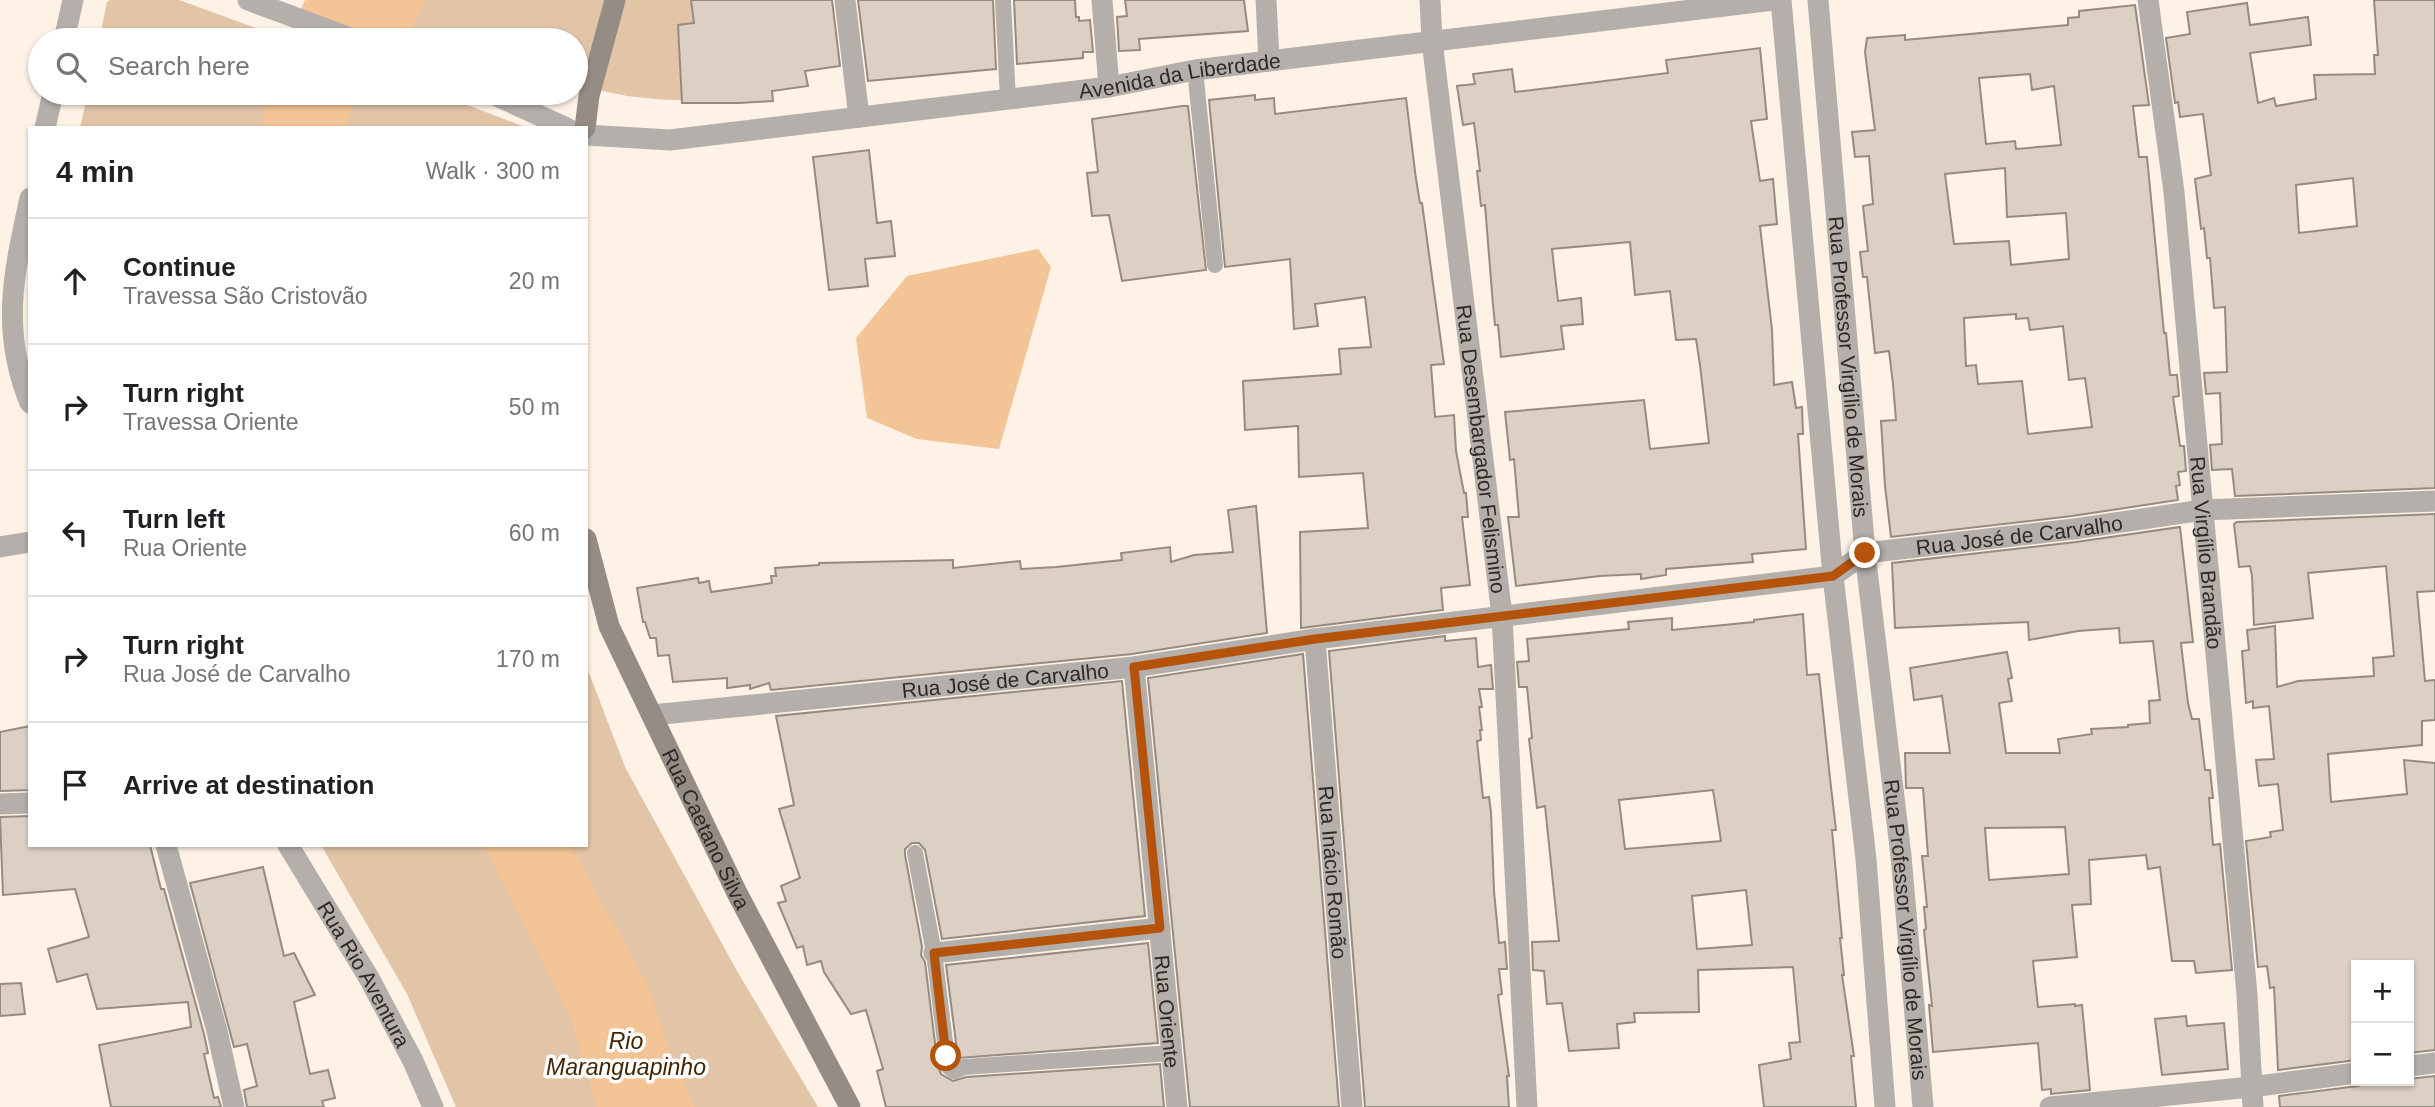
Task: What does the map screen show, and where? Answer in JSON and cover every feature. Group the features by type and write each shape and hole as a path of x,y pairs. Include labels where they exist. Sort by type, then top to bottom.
{"main road":[{"path":"588,104 615,0"},
{"path":"585,126 588,105"},
{"name":"Rua Caetano Silva","path":"588,547 609,626 737,893 850,1107"}],"street":[{"path":"67,28 73,0"},
{"path":"845,0 859,117"},
{"path":"1102,0 1109,87"},
{"path":"1266,0 1269,61"},
{"name":"Rua Desembargador Felismino","path":"1430,0 1432,41 1502,616 1527,1107"},
{"name":"Avenida da Liberdade","path":"588,135 670,140 1109,87 1195,71 1432,41 1618,9 1774,0"},
{"name":"Rua Professor Virgílio de Morais","path":"1781,0 1833,576 1866,859 1885,1107"},
{"path":"1800,0 1825,0"},
{"name":"Rua Professor Virgílio de Morais","path":"1818,0 1865,553 1901,856 1923,1107"},
{"name":"Rua Virgílio Brandão","path":"2148,0 2174,192 2247,995 2252,1097"},
{"path":"254,3 323,28"},
{"path":"45,126 50,105"},
{"path":"516,105 563,126"},
{"path":"28,207 5,317 28,396"},
{"path":"1805,256 1839,254"},
{"name":"Rua José de Carvalho","path":"652,715 1134,667 1315,639 1833,576 1865,553 2074,529 2203,510 2435,501"},
{"path":"0,547 28,542"},
{"name":"Rua Inácio Romão","path":"1315,639 1352,1107"},
{"name":"Rua Oriente","path":"1134,667 1177,1107"},
{"path":"0,804 28,803"},
{"path":"167,847 217,1031 234,1107"},
{"name":"Rua Rio Aventura","path":"289,847 369,978 433,1107"},
{"path":"1866,859 1901,856"},
{"path":"934,953 1160,928"},
{"path":"2414,1065 2435,1063"},
{"path":"2050,1107 2252,1097 2351,1074"}],"lane":[{"path":"1003,0 1008,99"},
{"path":"1195,71 1215,265"},
{"path":"915,853 934,953 946,1056 948,1066 954,1071 964,1067 1171,1052"}],"shaded area":[{"path":"179,0 256,28 102,28 107,2"},
{"path":"366,0 770,0 726,100 669,100 612,93 588,86 588,28 410,28 415,20"},
{"path":"85,105 468,105 523,126 80,126"},
{"path":"588,670 625,767 737,971 818,1107 456,1107 407,994 322,847 588,847"}],"water":[{"path":"305,0 428,0 410,28 292,28"},
{"path":"265,105 352,105 346,126 263,126"},
{"path":"1038,249 1051,267 999,449 917,439 867,418 856,338 907,276"},
{"name":"Rio Maranguapinho","path":"484,847 571,847 649,987 672,1058 695,1107 597,1107 570,1016"}],"building":[{"path":"691,0 832,0 840,66 805,71 808,86 772,91 773,101 682,103 678,25 694,23"},
{"path":"858,0 993,0 996,69 868,81"},
{"path":"1014,0 1075,0 1076,17 1079,17 1079,21 1090,20 1093,52 1083,52 1083,58 1017,64"},
{"path":"1125,0 1244,0 1248,31 1139,39 1140,50 1119,51 1117,17 1127,16"},
{"path":"2374,0 2435,0 2435,488 2235,496 2232,469 2212,470 2210,445 2222,444 2220,393 2206,394 2204,373 2227,372 2225,307 2214,308 2210,258 2207,258 2204,228 2201,229 2195,179 2211,175 2203,114 2180,117 2178,102 2175,103 2166,38 2190,34 2187,12 2247,3 2250,25 2308,17 2311,45 2250,53 2258,103 2274,98 2276,106 2316,99 2314,75 2375,74 2374,55 2378,55","holes":["2353,178 2357,226 2299,233 2296,185"]},
{"path":"2135,5 2149,105 2133,106 2139,157 2147,157 2170,375 2177,375 2179,396 2173,397 2180,446 2184,446 2186,471 2178,472 2178,500 2072,516 1891,537 1881,421 1896,420 1893,384 1889,351 1875,353 1867,277 1863,277 1860,252 1868,251 1863,206 1873,204 1869,156 1855,157 1852,132 1875,130 1865,52 1867,38 1905,35 1905,40 2068,25 2068,18 2079,17 2079,11","holes":["2030,74 2032,90 2054,86 2061,145 2016,149 2015,141 1986,144 1979,78","2005,168 2007,217 2066,213 2069,259 2011,265 2009,241 1954,244 1945,174","2016,314 2016,319 2028,318 2030,330 2063,326 2069,380 2085,378 2092,427 2028,434 2022,381 1978,384 1976,365 1966,366 1964,318"]},
{"path":"1760,48 1767,119 1751,121 1760,181 1773,179 1777,224 1760,226 1772,330 1774,385 1792,382 1796,408 1802,407 1803,434 1798,434 1806,549 1752,554 1753,562 1666,569 1666,575 1641,579 1641,574 1600,576 1516,586 1508,517 1519,517 1514,459 1510,460 1505,412 1644,400 1650,449 1709,443 1700,365 1696,339 1676,340 1670,291 1635,295 1630,242 1552,249 1558,301 1581,298 1583,324 1561,326 1564,349 1501,357 1498,325 1495,325 1485,205 1481,206 1474,123 1463,125 1457,86 1475,84 1473,74 1512,69 1515,92 1589,83 1668,73 1666,60"},
{"path":"1255,95 1255,100 1274,98 1275,114 1406,98 1444,364 1431,365 1435,417 1454,415 1456,451 1466,493 1468,517 1462,517 1470,585 1441,588 1443,610 1301,628 1300,532 1368,528 1363,473 1299,477 1298,426 1245,430 1243,381 1341,374 1339,349 1371,347 1365,297 1315,304 1318,326 1294,329 1290,259 1225,267 1209,100"},
{"path":"1188,106 1206,270 1122,281 1109,215 1092,216 1087,173 1098,172 1092,119"},
{"path":"869,150 877,223 891,221 895,256 865,259 868,286 829,290 813,157"},
{"path":"1256,506 1267,633 1132,654 771,690 769,683 750,689 750,685 727,688 727,678 673,682 669,655 658,656 656,638 650,638 643,622 637,588 698,578 699,583 709,581 711,592 772,583 771,576 776,576 775,568 819,563 953,560 953,568 1020,561 1021,569 1122,560 1121,553 1170,547 1171,562 1194,555 1233,552 1228,510"},
{"path":"2435,514 2435,591 2417,592 2425,681 2435,680 2435,720 2422,721 2422,745 2328,754 2331,802 2407,794 2404,760 2435,763 2435,1050 2414,1052 2414,960 2351,960 2351,1061 2278,1070 2274,987 2270,988 2267,966 2258,967 2246,841 2271,837 2270,832 2283,830 2278,784 2259,786 2256,760 2274,759 2269,706 2253,708 2253,701 2246,703 2242,651 2249,650 2247,630 2275,626 2277,687 2298,681 2374,676 2373,658 2394,656 2386,566 2308,573 2313,618 2254,625 2252,576 2250,566 2239,567 2234,524"},
{"path":"2180,527 2193,642 2181,643 2188,703 2192,719 2199,719 2205,770 2210,770 2213,798 2209,798 2213,845 2220,844 2232,970 2196,973 2194,961 2172,961 2160,867 2148,869 2146,855 2089,860 2091,904 2072,905 2077,957 2033,961 2038,1007 2082,1005 2090,1090 2051,1094 2051,1089 2042,1090 2038,1043 1933,1052 1929,1005 1932,1006 1924,930 1924,907 1927,907 1922,856 1928,856 1923,788 1906,788 1905,753 1950,753 1942,696 1914,700 1910,668 2007,652 2012,678 2008,679 2012,701 1999,703 2006,753 2060,753 2058,739 2092,734 2091,729 2150,723 2149,701 2160,700 2153,641 2120,643 2119,628 2078,631 2029,640 2028,622 1895,628 1892,563","holes":["2065,827 2069,874 1989,880 1985,828"]},
{"path":"1803,614 1807,675 1819,674 1836,830 1832,830 1842,938 1842,975 1854,1056 1851,1056 1856,1107 1764,1107 1759,1065 1791,1059 1789,1043 1800,1042 1793,967 1698,970 1699,1012 1634,1013 1635,1022 1617,1024 1619,1048 1569,1051 1562,1003 1547,1004 1544,971 1533,970 1532,942 1559,941 1545,806 1537,808 1529,739 1532,738 1527,687 1519,687 1517,662 1529,661 1527,639 1629,629 1628,622 1672,618 1672,630","holes":["1713,790 1721,841 1625,849 1619,800","1746,890 1752,945 1697,949 1692,896"]},
{"path":"1445,636 1445,641 1476,638 1478,667 1491,665 1493,689 1479,689 1482,730 1481,740 1477,741 1483,798 1489,797 1491,812 1499,943 1505,942 1507,969 1499,969 1502,994 1498,995 1509,1076 1509,1107 1365,1107 1329,651"},
{"path":"1303,654 1339,1107 1190,1107 1148,678"},
{"path":"1122,681 1145,916 942,939 925,850 919,843 912,843 905,849 905,855 922,947 921,955 925,962 941,1074 953,1081 966,1077 1160,1064 1164,1107 886,1107 877,1071 883,1069 866,1010 851,1014 824,972 821,961 807,965 803,946 797,948 778,903 786,901 781,886 800,878 779,809 794,805 776,716"},
{"path":"28,726 28,790 0,791 0,732"},
{"path":"28,816 28,847 150,847 204,1034 208,1053 204,1054 214,1098 218,1097 221,1107 111,1107 99,1045 191,1027 188,1002 97,1009 87,974 57,982 48,949 89,937 75,889 3,895 0,817"},
{"path":"263,867 284,956 294,953 315,995 294,1002 310,1074 328,1070 335,1098 322,1101 324,1107 247,1107 244,1090 257,1086 247,1044 234,1047 190,883"},
{"path":"1148,943 1158,1043 958,1058 946,965"},
{"path":"21,983 25,1014 0,1016 0,984"},
{"path":"2186,1016 2187,1026 2224,1023 2228,1069 2162,1075 2155,1019"},
{"path":"2435,1076 2435,1107 2280,1107 2279,1096 2358,1086 2414,1086 2414,1078"}],"route":[{"path":"946,1056 934,953 1160,928 1134,667 1315,639 1833,576 1865,553"}]}
